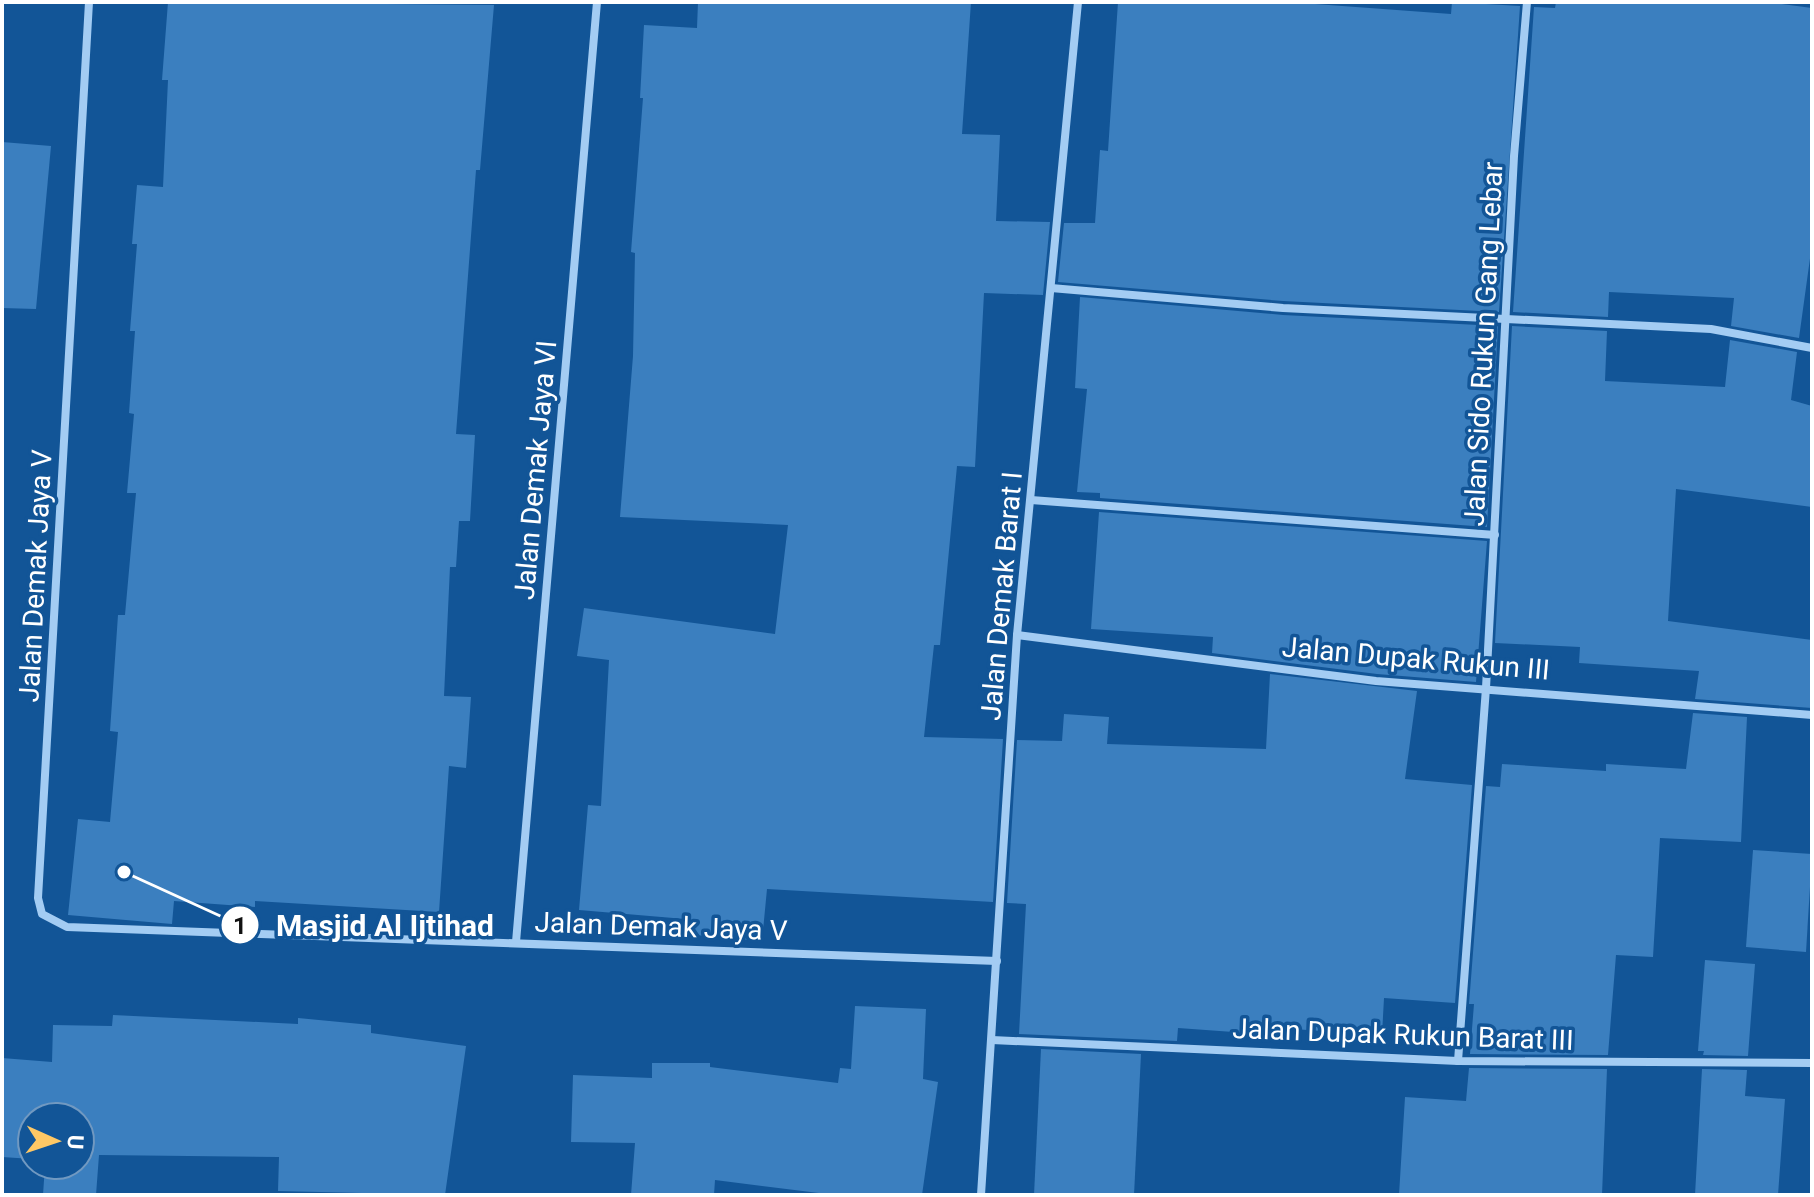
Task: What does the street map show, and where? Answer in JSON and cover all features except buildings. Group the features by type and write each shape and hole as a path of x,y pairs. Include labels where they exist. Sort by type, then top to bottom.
{"street":[{"name":"Jalan Demak Jaya V","path":"89,2 39,882 42,914 67,927 997,961"},
{"name":"Jalan Demak Jaya VI","path":"516,942 597,2"},
{"name":"Jalan Demak Barat I","path":"981,1195 1017,635 1078,2"},
{"name":"Jalan Sido Rukun Gang Lebar","path":"1458,1061 1486,688 1527,2"},
{"path":"1051,288 1283,308 1711,329 1812,348"},
{"path":"1031,500 1495,535"},
{"name":"Jalan Dupak Rukun III","path":"1017,635 1376,681 1812,715"},
{"name":"Jalan Dupak Rukun Barat III","path":"992,1040 1458,1061 1812,1063"}],"place":[{"name":"Masjid Al Ijtihad","path":"124,872"}]}
